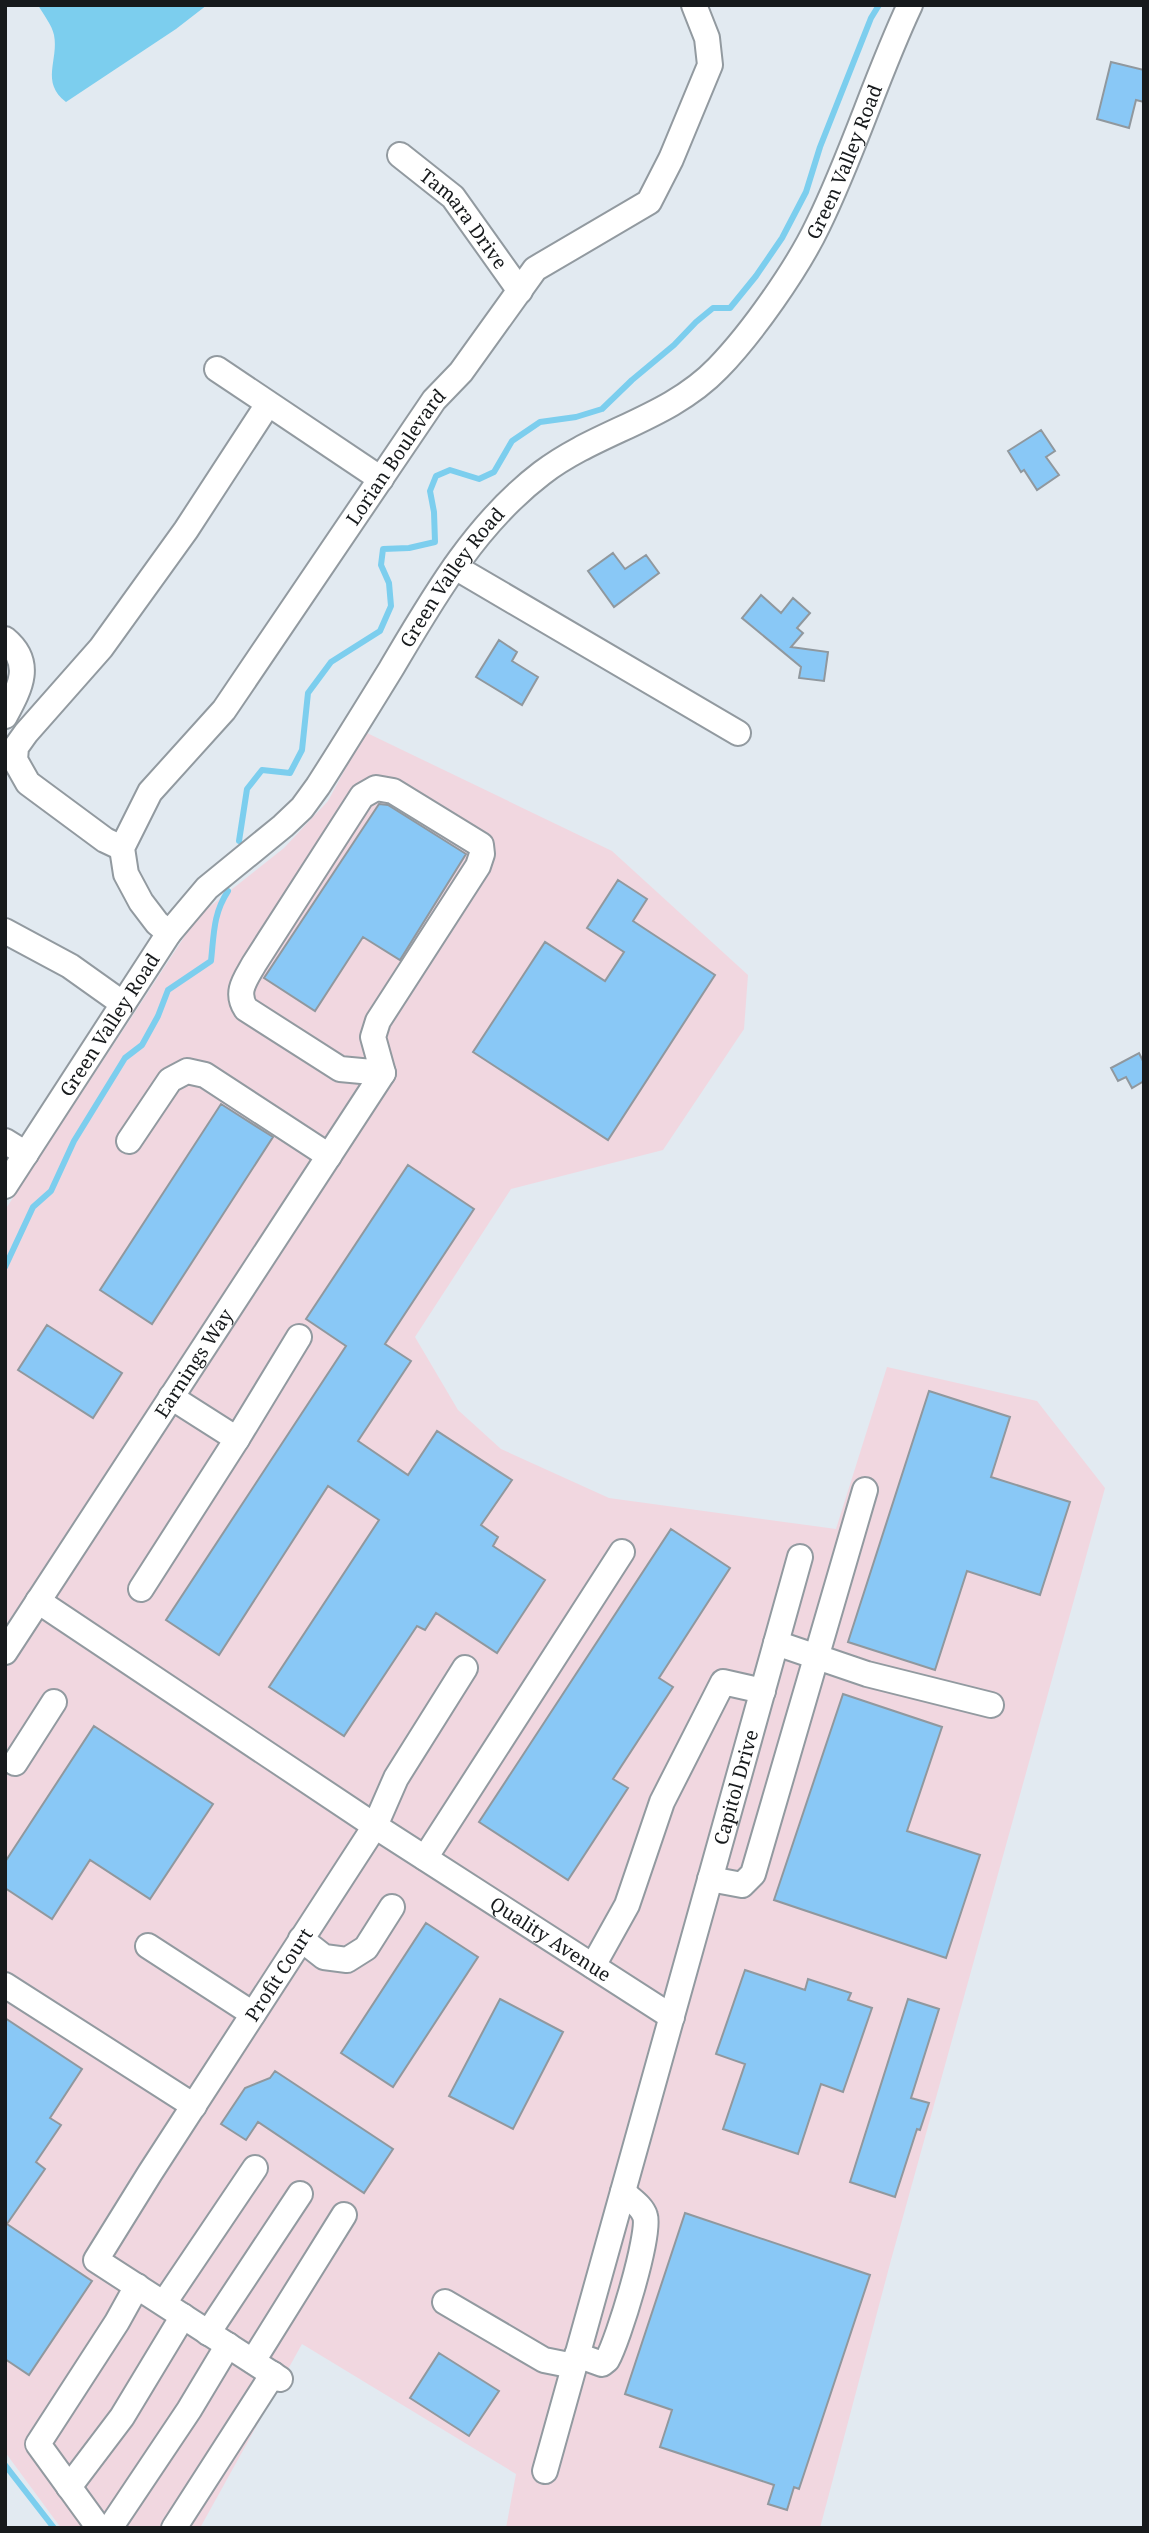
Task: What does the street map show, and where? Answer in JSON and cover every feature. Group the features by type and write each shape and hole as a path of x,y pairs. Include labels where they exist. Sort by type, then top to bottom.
{"street":[{"name":"Lorian Boulevard","path":"122,848 150,792 224,710 434,400 461,372 535,269 649,202 671,159 710,65 707,37 694,5"},
{"name":"Green Valley Road","path":"5,1186 16,1147 122,1003 169,933 208,888 302,807 318,786 432,601 493,518 517,493 544,471 574,452 668,407 695,389 719,368 761,315 801,257 818,226 849,156 890,47 910,5"},
{"name":"Tamara Drive","path":"400,155 453,197 520,291"},
{"path":"217,369 381,479"},
{"path":"169,933 157,923 141,902 126,874 122,848 105,840 29,783 15,761 16,747 101,648 186,530 268,404"},
{"path":"456,567 738,733"},
{"path":"5,639 15,647 23,668 22,680 5,716"},
{"path":"376,788 393,791 481,845 482,854 478,866 378,1021 373,1037 383,1073 340,1069 246,1009 241,1000 242,985 254,964 362,796 376,788"},
{"path":"5,931 70,966 122,1003"},
{"path":"129,1141 170,1080 187,1070 205,1075 329,1156"},
{"name":"Earnings Way","path":"5,1652 383,1073"},
{"path":"141,1589 299,1337"},
{"path":"172,1397 237,1439"},
{"path":"710,1879 742,1885 753,1874 865,1490"},
{"path":"425,1858 622,1552"},
{"name":"Capitol Drive","path":"672,2017 800,1556"},
{"name":"Quality Avenue","path":"38,1601 375,1826 672,2017"},
{"path":"776,1643 867,1674 991,1705"},
{"name":"Profit Court","path":"137,2286 96,2260 375,1826 397,1778 465,1668"},
{"path":"593,1966 627,1905 662,1801 723,1682 763,1691"},
{"path":"9,1766 54,1702"},
{"path":"748,1743 789,1750"},
{"path":"302,1939 324,1957 347,1960 366,1948 392,1907"},
{"path":"148,1946 253,2014"},
{"path":"5,1985 189,2114"},
{"path":"545,2471 672,2017"},
{"path":"69,2487 122,2417 173,2310 256,2168"},
{"path":"445,2302 544,2360 602,2364 611,2354 626,2307 646,2218 623,2192"},
{"path":"110,2528 182,2421 218,2339 300,2194"},
{"path":"174,2528 269,2371 344,2215"},
{"path":"99,2528 38,2444 117,2322 137,2286 269,2371"}],"shaded area":[{"path":"365,732 612,851 748,975 744,1029 663,1150 511,1189 415,1337 458,1410 501,1449 609,1498 836,1529 887,1367 1037,1401 1105,1488 891,2260 820,2528 506,2528 516,2474 302,2344 200,2528 61,2528 5,2452 5,1210 198,916 284,848 328,801"}],"water":[{"path":"38,5 207,5 176,29 66,102 54,87 54,35"}],"building":[{"path":"1111,62 1144,70 1144,102 1136,100 1129,128 1097,119"},
{"path":"1041,430 1055,451 1046,457 1059,475 1037,490 1008,451"},
{"path":"613,553 625,569 646,555 659,573 614,607 588,571"},
{"path":"761,595 781,613 793,598 810,613 797,628 803,633 791,647 828,652 824,681 799,678 801,667 742,618"},
{"path":"499,640 517,652 512,661 538,677 522,705 476,677"},
{"path":"379,804 388,805 466,854 400,960 363,937 315,1011 264,978"},
{"path":"618,880 647,899 633,921 715,975 608,1140 473,1052 545,942 605,981 624,952 587,928"},
{"path":"1139,1053 1144,1063 1144,1081 1132,1088 1126,1077 1118,1081 1111,1068"},
{"path":"221,1104 273,1137 152,1324 100,1290"},
{"path":"408,1165 474,1209 385,1344 411,1361 358,1441 408,1475 437,1431 512,1480 481,1525 498,1537 493,1546 545,1580 497,1653 436,1613 425,1630 417,1626 344,1736 269,1687 379,1520 328,1486 219,1655 166,1620 346,1346 306,1319"},
{"path":"47,1325 122,1373 93,1418 18,1370"},
{"path":"929,1391 1010,1417 991,1477 1070,1502 1040,1595 967,1571 935,1670 848,1642"},
{"path":"671,1529 730,1568 659,1678 673,1687 613,1779 628,1788 568,1880 479,1822"},
{"path":"843,1694 942,1727 907,1831 980,1855 946,1958 774,1900"},
{"path":"94,1726 213,1804 150,1899 90,1860 52,1919 5,1888 5,1862"},
{"path":"426,1923 478,1957 393,2087 341,2053"},
{"path":"745,1970 805,1990 808,1979 851,1993 848,2000 872,2008 843,2092 821,2084 798,2154 723,2129 745,2064 716,2054"},
{"path":"500,1999 563,2032 513,2129 449,2096"},
{"path":"908,1999 939,2009 911,2098 929,2103 920,2130 917,2129 895,2197 850,2182"},
{"path":"5,2018 82,2069 50,2118 61,2125 36,2162 45,2169 7,2224 92,2281 29,2375 5,2359"},
{"path":"275,2071 393,2149 364,2193 258,2122 246,2140 221,2124 245,2088 270,2078"},
{"path":"685,2213 870,2275 799,2489 794,2487 787,2510 768,2504 774,2485 660,2447 672,2410 625,2394"},
{"path":"439,2353 499,2391 469,2436 410,2398"}],"waterway":[{"path":"239,841 247,789 262,770 290,773 302,750 308,693 331,662 380,631 391,606 389,583 381,565 383,549 409,548 435,542 430,491 436,476 450,470 479,479 494,472 512,441 540,422 576,417 602,409 713,308 730,308 756,276 782,238 806,192 820,147 871,18 879,5"},
{"path":"5,1267 33,1207 51,1191 74,1141 125,1058 142,1045 168,990 211,961 217,916 228,891"},
{"path":"5,2465 54,2528"}]}
